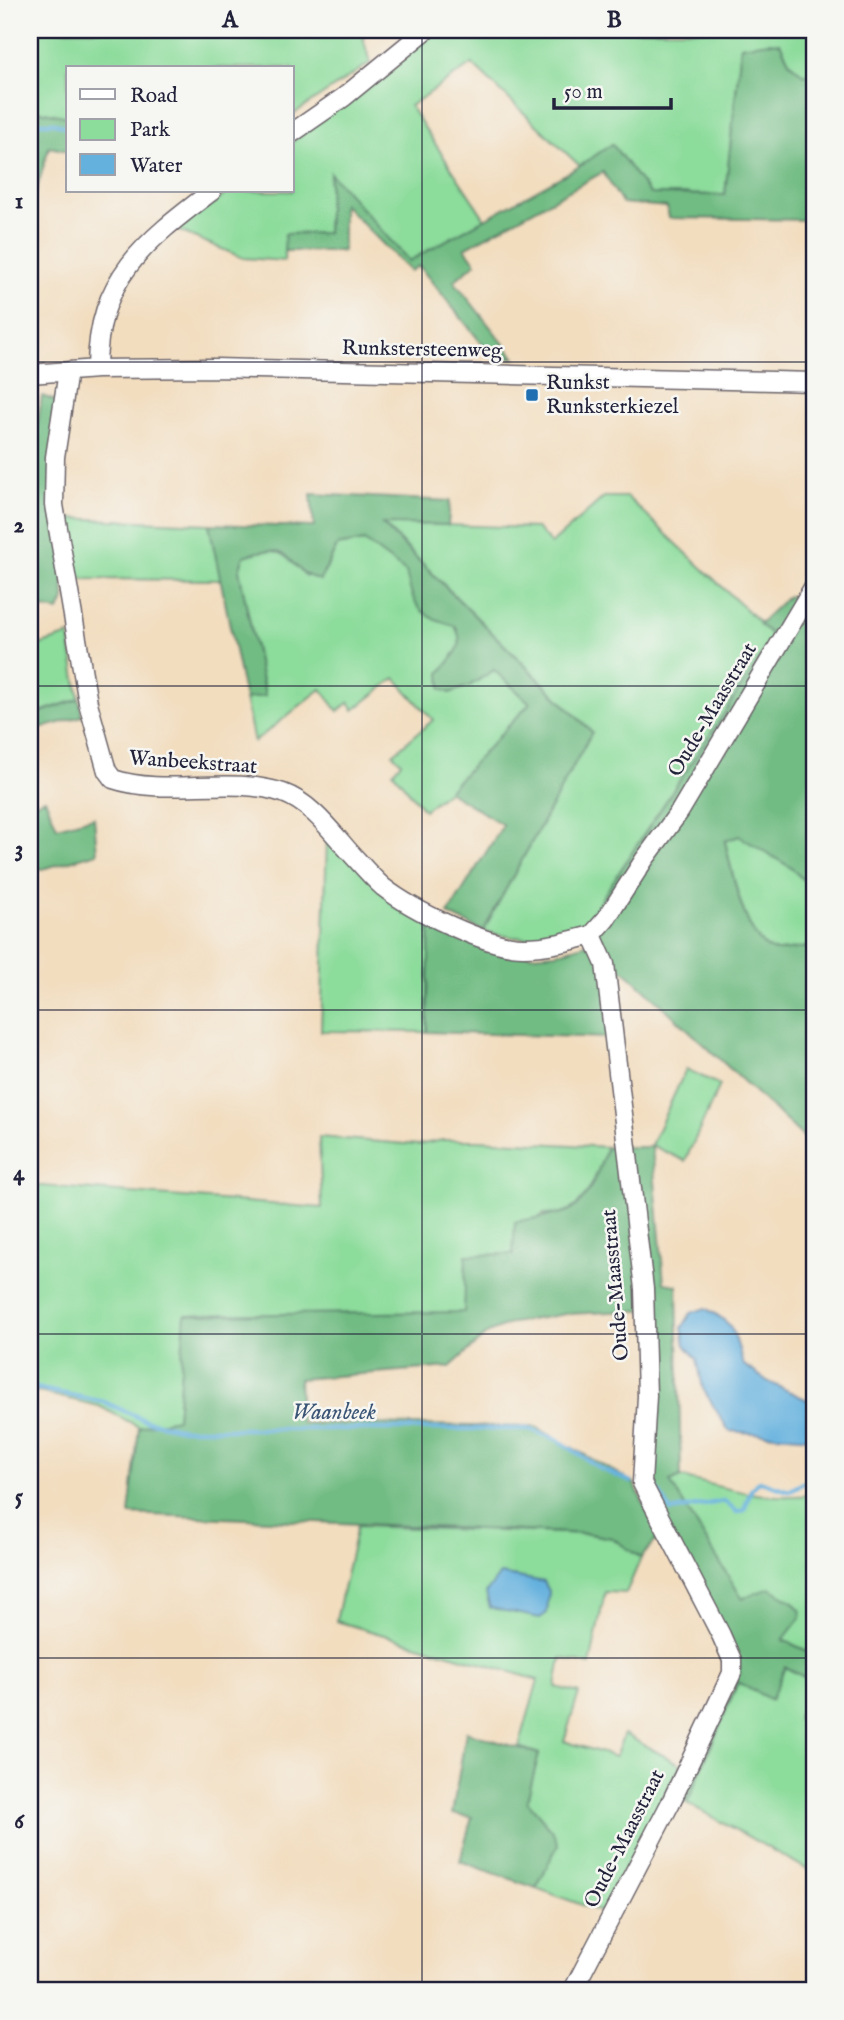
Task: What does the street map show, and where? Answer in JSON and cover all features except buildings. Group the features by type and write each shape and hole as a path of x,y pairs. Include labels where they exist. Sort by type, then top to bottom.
{"street":[{"path":"294,132 344,97 426,30"},
{"path":"97,369 97,335 121,276 166,226 211,192"},
{"name":"Runkstersteenweg","path":"30,374 97,369 215,368 814,382"},
{"name":"Wanbeekstraat","path":"68,371 55,457 54,505 88,703 107,771 113,779 152,785 245,787 282,793 307,805 383,887 463,929 496,942 522,947 561,943 592,935"},
{"name":"Oude-Maasstraat","path":"573,1990 671,1802 732,1673 732,1660 642,1483 647,1396 644,1289 605,964 592,935 680,811 814,586"}],"green space":[{"path":"30,30 361,30 370,63 294,114 294,66 66,66 66,117 30,109"},
{"path":"439,30 814,30 814,75 803,74 790,63 780,43 741,46 725,195 650,194 612,144 580,166 472,64 410,106 485,219 409,261 330,174 327,233 286,234 284,261 243,258 177,230 229,192 294,192 294,140"},
{"path":"780,43 790,63 803,74 814,75 814,220 669,218 667,207 622,203 603,172 465,248 476,263 454,281 515,358 492,356 419,266 410,271 343,204 343,251 284,251 285,234 327,233 330,173 409,261 580,166 612,144 650,194 725,195 741,46"},
{"path":"30,109 66,117 66,151 49,147 30,213 32,137"},
{"path":"42,396 59,402 64,600 59,611 42,608 32,598 30,497"},
{"path":"311,494 450,501 448,525 382,524 592,732 483,931 448,914 503,825 448,791 530,703 494,670 469,686 450,693 441,689 440,673 457,651 460,640 455,626 425,614 415,602 406,572 364,541 337,546 320,580 299,570 281,553 261,551 244,556 239,570 265,696 245,699 209,524 314,527"},
{"path":"604,497 627,497 775,637 585,924 594,931 538,939 497,935 483,931 592,732 382,523 537,528 551,544"},
{"path":"64,518 209,524 221,580 74,579"},
{"path":"365,541 406,572 435,620 455,626 462,638 461,648 453,655 469,686 494,670 530,703 448,791 424,810 393,772 401,762 393,754 433,720 395,678 354,710 349,702 338,711 321,689 254,742 245,699 265,695 239,570 244,556 255,552 279,552 306,576 324,573 337,546"},
{"path":"788,596 814,599 814,885 810,886 790,867 739,836 725,841 741,904 756,936 765,946 776,951 814,946 814,1147 624,970 613,971 610,1038 427,1032 430,919 530,955 556,953 603,939 585,924 774,637 759,624"},
{"path":"69,635 79,699 30,715 30,648"},
{"path":"79,699 82,716 30,732 30,716"},
{"path":"45,799 57,827 94,817 97,853 43,869 30,867 30,805"},
{"path":"739,836 790,867 810,886 814,885 814,946 776,951 765,946 756,936 741,904 725,841"},
{"path":"327,838 430,919 427,1032 321,1031"},
{"path":"686,1069 720,1085 685,1161 651,1145"},
{"path":"319,1137 418,1145 443,1140 478,1140 607,1147 597,1175 581,1201 565,1212 543,1214 465,1313 186,1315 177,1419 139,1427 99,1406 30,1390 30,1185 322,1208"},
{"path":"607,1147 652,1147 664,1283 677,1285 681,1477 670,1482 742,1598 770,1588 792,1601 801,1611 800,1618 783,1640 814,1654 814,1682 785,1667 771,1700 738,1682 687,1803 679,1798 734,1688 647,1478 659,1395 660,1356 654,1310 566,1314 512,1323 488,1333 450,1367 299,1379 301,1423 536,1427 634,1483 659,1537 641,1558 612,1538 590,1534 129,1514 139,1427 177,1419 185,1315 464,1312 466,1255 513,1254 515,1222 559,1214 581,1202 597,1175"},
{"path":"681,1477 763,1495 814,1494 814,1654 782,1640 742,1599 670,1482"},
{"path":"357,1526 590,1534 612,1538 641,1558 626,1593 605,1592 590,1665 561,1658 556,1687 579,1693 564,1741 615,1757 624,1734 681,1765 601,1912 536,1888 558,1845 552,1830 526,1801 539,1754 519,1747 538,1680 336,1621"},
{"path":"785,1667 814,1682 797,1719 814,1727 814,1873 687,1803 738,1682"},
{"path":"466,1732 539,1754 527,1801 552,1830 558,1845 536,1888 460,1861 472,1817 452,1814"}],"water":[{"path":"705,1308 729,1325 744,1365 769,1382 814,1403 814,1433 811,1438 729,1431 703,1389 697,1359 685,1345 682,1328 691,1313"},
{"path":"500,1574 544,1582 549,1591 547,1613 540,1618 490,1608 486,1593"}],"waterway":[{"path":"30,123 55,123 66,127"},
{"name":"Waanbeek","path":"30,1387 104,1402 147,1421 183,1429 529,1429 558,1440 601,1469 631,1482"},
{"name":"Waanbeek","path":"649,1486 656,1488 671,1511 724,1501 737,1512 744,1510 751,1490 759,1481 789,1491 814,1477"}],"place":[{"name":"Runkst Runksterkiezel","path":"532,395"}]}
